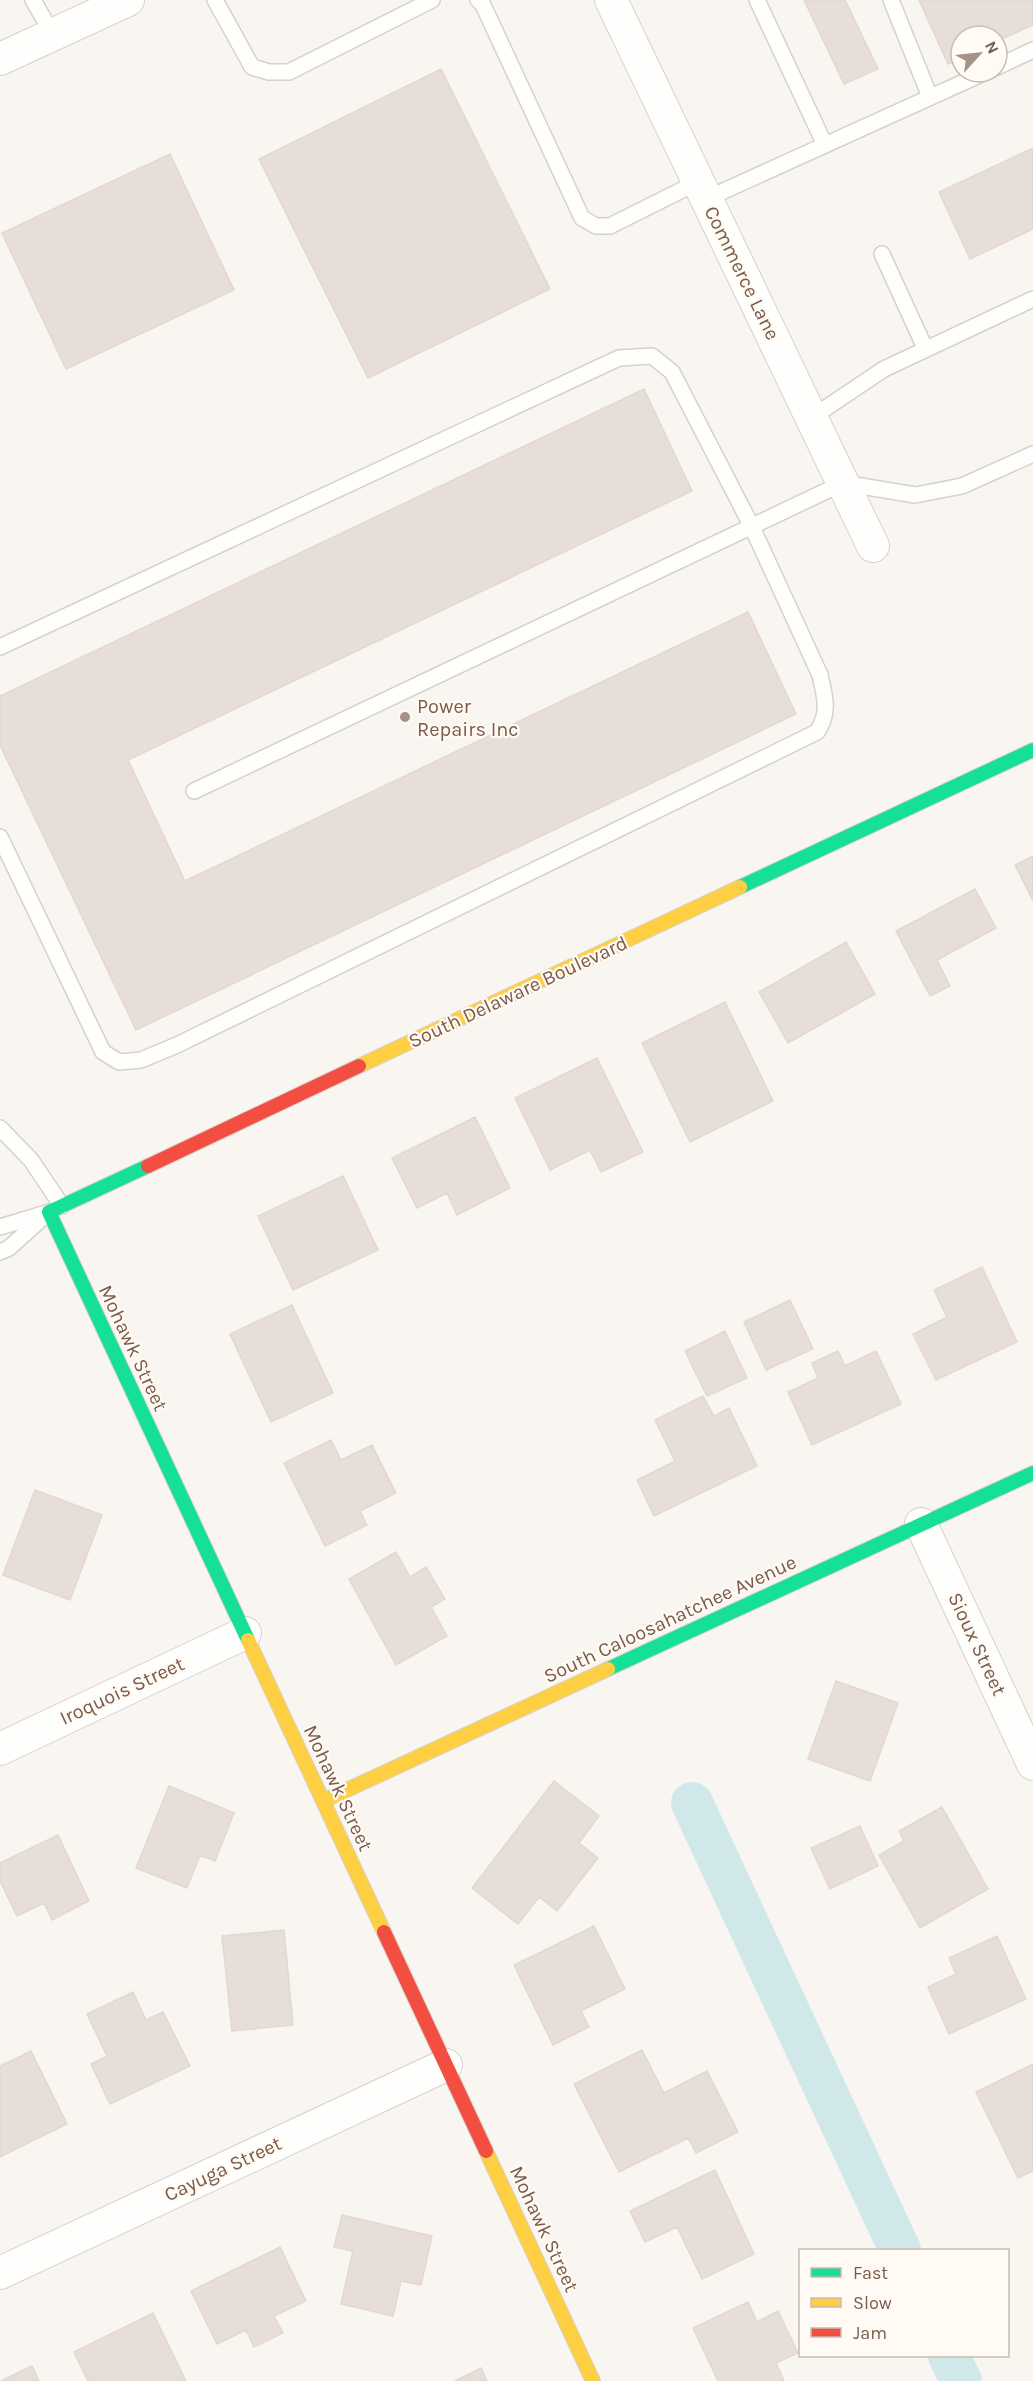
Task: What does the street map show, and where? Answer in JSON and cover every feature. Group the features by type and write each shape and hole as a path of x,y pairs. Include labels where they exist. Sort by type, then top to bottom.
{"street":[{"path":"0,59 128,0"},
{"name":"Commerce Lane","path":"611,0 873,546"},
{"name":"South Delaware Boulevard","path":"55,1209 1033,750"},
{"name":"Mohawk Street","path":"55,1209 322,1801 593,2381"},
{"name":"South Caloosahatchee Avenue","path":"322,1801 1033,1473"},
{"name":"Sioux Street","path":"921,1524 1033,1764"},
{"name":"Iroquois Street","path":"0,1749 245,1633"},
{"name":"Cayuga Street","path":"0,2273 446,2065"}],"lane":[{"path":"33,0 53,35"},
{"path":"215,0 252,67 269,72 289,72 432,0"},
{"path":"478,0 483,5 582,218 596,226 609,226 825,145 959,84"},
{"path":"757,0 825,145"},
{"path":"891,0 930,97"},
{"path":"1009,62 1033,51"},
{"path":"882,254 925,348"},
{"path":"812,418 884,369 1033,299"},
{"path":"0,647 618,358 652,356 672,372 752,526 820,675 825,699 824,721 816,732 177,1045 141,1060 119,1062 103,1052 0,837"},
{"path":"194,791 843,483 915,495 962,486 1033,454"},
{"path":"0,1128 31,1160 55,1209 9,1248 0,1252"},
{"name":"South Delaware Boulevard","path":"0,1227 55,1209"}],"building":[{"path":"804,0 845,0 878,69 844,84"},
{"path":"919,0 1033,0 1033,25 1009,36 1009,24 949,24 948,64"},
{"path":"441,69 550,289 368,378 259,159"},
{"path":"1033,148 1033,229 970,259 939,192"},
{"path":"170,154 234,290 66,369 2,233"},
{"path":"644,389 692,491 128,760 185,881 748,612 796,714 136,1030 0,745 0,696"},
{"path":"1033,856 1033,901 1015,865"},
{"path":"975,889 996,928 937,960 950,986 930,996 896,931"},
{"path":"846,942 875,994 788,1043 759,992"},
{"path":"725,1002 773,1101 690,1142 642,1043"},
{"path":"597,1058 643,1152 601,1172 590,1150 550,1170 515,1098"},
{"path":"475,1117 510,1188 457,1215 447,1193 417,1208 392,1158"},
{"path":"343,1176 378,1250 293,1290 258,1216"},
{"path":"982,1267 1017,1342 936,1380 913,1334 947,1317 934,1290"},
{"path":"790,1300 813,1349 766,1370 744,1322"},
{"path":"292,1305 333,1393 271,1422 230,1334"},
{"path":"725,1331 747,1378 707,1396 685,1351"},
{"path":"838,1351 845,1366 876,1351 901,1404 812,1445 788,1392 818,1378 812,1363"},
{"path":"703,1396 714,1416 729,1408 757,1466 654,1516 637,1480 675,1461 655,1420"},
{"path":"331,1440 341,1460 372,1445 396,1493 360,1511 367,1525 325,1546 284,1463"},
{"path":"35,1490 102,1515 70,1600 3,1575"},
{"path":"396,1552 410,1577 426,1567 445,1599 431,1607 447,1636 396,1665 349,1579"},
{"path":"836,1681 898,1703 870,1781 808,1759"},
{"path":"554,1781 599,1816 579,1843 598,1858 557,1911 539,1897 518,1924 472,1888"},
{"path":"169,1786 234,1813 215,1861 200,1855 187,1888 136,1868"},
{"path":"942,1807 988,1889 920,1928 879,1855 904,1841 899,1831"},
{"path":"860,1826 878,1866 830,1889 811,1848"},
{"path":"58,1835 89,1901 52,1920 44,1903 17,1916 0,1881 0,1863"},
{"path":"594,1926 625,1989 581,2011 589,2027 553,2045 514,1965"},
{"path":"284,1930 293,2025 232,2031 222,1936"},
{"path":"997,1936 1026,1999 949,2034 928,1987 956,1974 949,1958"},
{"path":"133,1992 146,2020 163,2012 190,2066 110,2104 91,2064 107,2056 87,2014"},
{"path":"642,2050 664,2093 707,2071 738,2132 696,2153 688,2138 619,2172 574,2084"},
{"path":"31,2051 67,2124 0,2157 0,2066"},
{"path":"1033,2064 1033,2171 1018,2178 976,2092"},
{"path":"715,2170 754,2254 702,2279 677,2227 645,2242 630,2211"},
{"path":"342,2215 432,2236 421,2285 401,2281 393,2316 341,2304 353,2251 334,2247"},
{"path":"280,2247 306,2301 274,2316 283,2333 254,2347 246,2330 217,2344 191,2291"},
{"path":"748,2302 757,2322 778,2311 798,2353 776,2363 784,2381 718,2381 693,2328"},
{"path":"153,2313 186,2381 88,2381 74,2352"},
{"path":"32,2366 39,2381 1,2381"},
{"path":"481,2368 487,2381 455,2381"}],"waterway":[{"path":"692,1803 900,2249"},
{"path":"949,2357 961,2381"}],"traffic: fast":[{"path":"740,887 1033,750"},
{"path":"148,1166 49,1212 248,1640"},
{"path":"608,1669 1033,1473"}],"traffic: slow":[{"path":"359,1066 740,887"},
{"path":"248,1640 384,1932"},
{"path":"323,1801 608,1669"},
{"path":"486,2151 593,2381"}],"traffic: jam":[{"path":"148,1166 359,1066"},
{"path":"384,1932 486,2151"}],"place":[{"name":"Power Repairs Inc","path":"405,717"}]}
